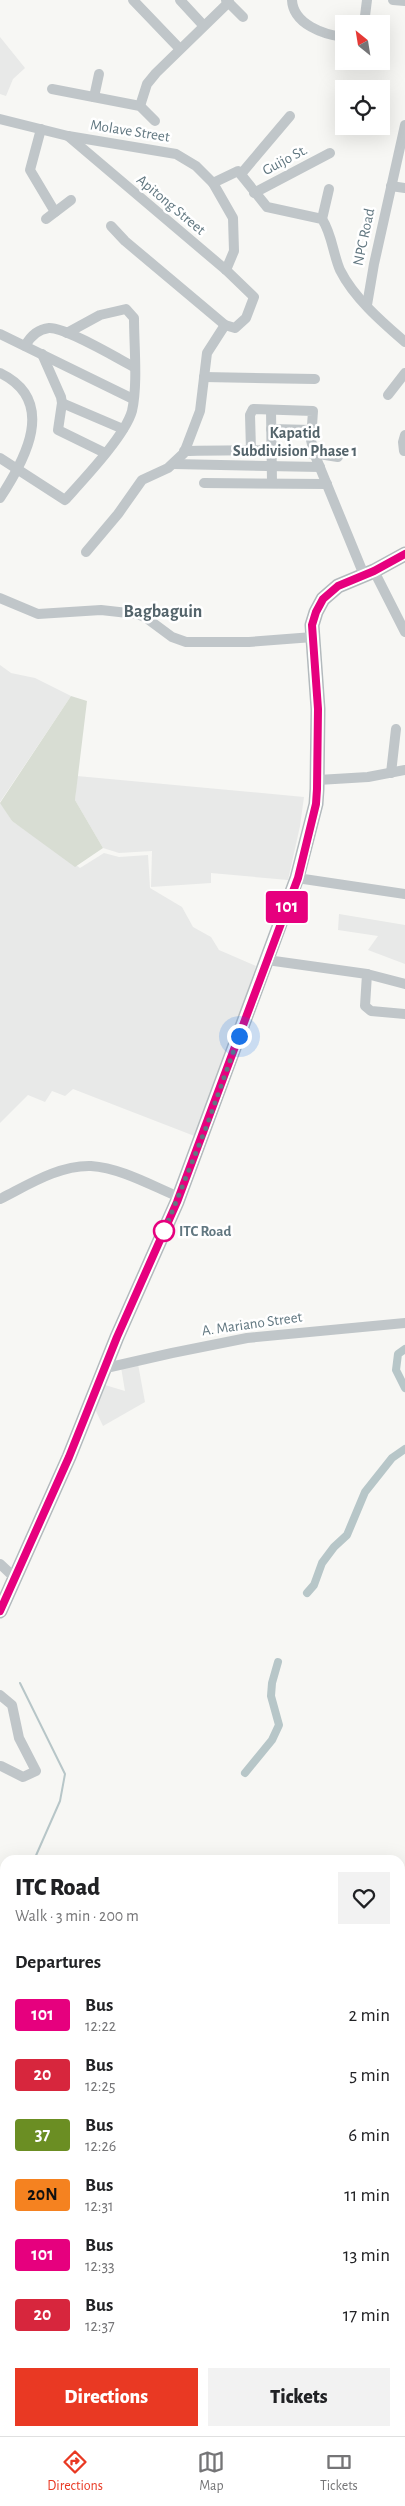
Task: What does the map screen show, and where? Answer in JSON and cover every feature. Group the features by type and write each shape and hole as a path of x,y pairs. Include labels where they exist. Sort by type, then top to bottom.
{"main road":[{"path":"0,1611 69,1457 179,1197 298,878 316,804 318,780 318,709 313,637 314,619 323,599 338,586 369,573 405,554"}],"street":[{"path":"133,0 179,48"},
{"path":"180,0 204,25"},
{"path":"292,0 296,14 322,32 335,35"},
{"path":"365,15 367,0"},
{"path":"393,0 405,2"},
{"path":"140,106 151,79 179,48 228,1 243,17"},
{"path":"94,97 99,74"},
{"path":"52,89 140,106 155,121"},
{"path":"241,174 290,116"},
{"name":"Molave Street","path":"0,119 68,136 176,154 196,166 213,183 233,218 234,250 226,270"},
{"name":"NPC Road","path":"367,305 391,186 404,137 405,125"},
{"path":"40,129 30,170 55,212"},
{"name":"Apitong Street","path":"68,136 226,270 254,297 250,312 239,326 235,328 225,325"},
{"name":"Guijo St.","path":"254,193 330,152"},
{"path":"213,183 238,171 264,205 271,209 322,220"},
{"path":"391,186 405,188"},
{"path":"329,189 322,220 328,232 341,272 367,305 405,342"},
{"path":"46,219 70,200"},
{"path":"86,552 118,514 142,480 173,464 184,451 200,411 207,353 225,325 111,226"},
{"path":"0,458 65,500 123,429 131,412 133,399 134,318 126,309 100,316 66,332"},
{"path":"25,346 33,335 46,329 66,332 134,367"},
{"path":"0,334 133,399"},
{"path":"42,354 57,386 62,403 58,430 105,453"},
{"path":"0,372 22,388 31,407 30,440 18,470 0,498"},
{"path":"388,395 405,373"},
{"path":"204,377 315,380"},
{"path":"62,403 123,429"},
{"path":"250,450 251,412 253,410 312,410 314,413 310,430 314,453 369,573 405,632"},
{"path":"270,410 272,483"},
{"path":"271,429 310,430"},
{"path":"404,451 403,442 405,435"},
{"path":"184,451 250,450 314,453 338,457"},
{"path":"173,464 320,467"},
{"path":"204,483 327,484"},
{"path":"0,598 38,614 101,610 136,614 145,617 172,636 186,642 249,642 313,637"},
{"path":"391,774 396,730"},
{"path":"318,780 391,774 405,770"},
{"path":"298,878 405,894"},
{"path":"267,960 367,974 405,984"},
{"path":"367,974 365,1006 371,1011 405,1014"},
{"path":"0,1198 51,1174 89,1166 117,1172 179,1197"},
{"name":"A. Mariano Street","path":"106,1368 247,1338 405,1323"},
{"path":"0,1564 15,1578"},
{"path":"0,1695 12,1704 19,1738 36,1771 23,1777 1,1766"}],"shaded area":[{"path":"0,37 25,68 13,79 6,96 0,94"},
{"path":"0,665 11,673 35,678 71,696 0,802"},
{"path":"71,696 87,701 75,800 103,848 75,867 12,821 0,803"},
{"path":"77,776 304,797 300,826 288,880 211,873 211,883 151,887 152,851 119,853 103,848 75,800"},
{"path":"0,802 12,821 80,868 104,853 119,857 148,855 150,888 182,907 193,927 211,937 219,950 256,966 197,1137 73,1089 65,1096 52,1091 45,1102 28,1095 0,1123"},
{"path":"339,914 405,925 405,964 368,950 378,936 338,930"},
{"path":"138,1364 145,1402 103,1426 95,1409 105,1385 125,1391 121,1367"}],"waterway":[{"path":"405,1349 398,1354 396,1370 405,1388"},
{"path":"307,1593 314,1585 322,1563 334,1547 347,1535 365,1492 392,1458 405,1449"},
{"path":"245,1773 272,1740 279,1725 271,1696 272,1683 278,1662"},
{"path":"20,1683 65,1774 60,1801 36,1855"}],"bus line":[{"name":"101","path":"0,1611 89,1411 117,1337 177,1202 298,878 316,804 319,752 312,625 316,612 323,599 338,586 391,563 405,554"}],"place":[{"name":"ITC Road","path":"164,1231"}],"district":[{"name":"Kapatid Subdivision Phase 1","path":"295,442"},
{"name":"Bagbaguin","path":"163,612"}],"route":[{"path":"164,1231 163,1234 206,1128 239,1036"}]}
